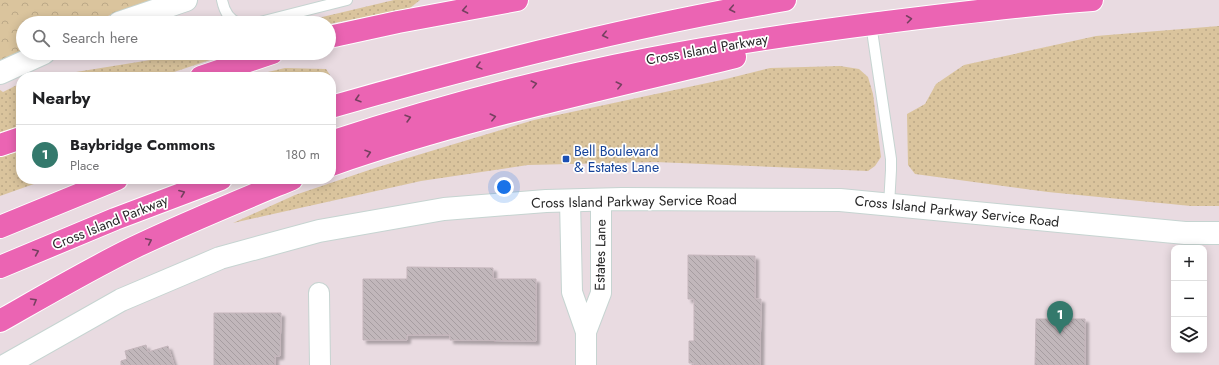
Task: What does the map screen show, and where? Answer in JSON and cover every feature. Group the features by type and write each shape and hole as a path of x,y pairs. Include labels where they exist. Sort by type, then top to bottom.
{"highway":[{"path":"336,35 398,22 517,0"},
{"path":"336,105 449,73 563,45 639,28 785,0"},
{"name":"Cross Island Parkway","path":"336,140 442,108 590,70 649,58 726,45 984,9 1092,0"},
{"path":"336,163 412,139 486,118 871,24"},
{"path":"215,72 251,60"},
{"path":"0,145 16,140"},
{"path":"0,215 94,184"},
{"path":"0,228 105,184"},
{"name":"Cross Island Parkway","path":"0,267 115,219 208,184"},
{"path":"0,321 63,284 131,249 198,218 280,184"}],"street":[{"path":"139,16 186,0"},
{"path":"0,73 29,60"},
{"name":"Cross Island Parkway Service Road","path":"6,365 121,300 220,258 319,231 444,209 601,199 840,200 1185,233 1219,233"},
{"name":"Estates Lane","path":"586,332 601,293 601,199"},
{"name":"Estates Lane","path":"570,200 572,292 586,332 586,365"},
{"path":"319,293 320,365"}],"lane":[{"path":"222,0 226,12 229,16"},
{"path":"284,16 347,0"},
{"path":"871,24 891,158 889,205"}],"green space":[{"path":"0,0 153,0 108,16 16,16 16,53 0,61"},
{"path":"394,0 420,0 410,8 336,23 336,16 327,16"},
{"path":"1219,26 1219,206 1191,206 1048,192 915,174 908,165 907,114 925,104 936,84 964,65 1096,36"},
{"path":"151,60 210,60 174,72 76,72"},
{"path":"840,66 859,69 868,77 873,94 881,157 875,166 868,171 655,162 528,165 421,181 233,223 295,195 328,184 336,184 336,181 378,167 534,120 726,79 770,68"},
{"path":"285,68 326,69 328,72 268,72"},
{"path":"16,86 16,184 34,184 0,196 0,90 3,92"}],"building":[{"path":"688,255 755,256 755,299 761,299 760,365 694,365 694,363 689,363 689,341 694,341 694,299 688,299"},
{"path":"407,267 493,268 493,279 536,279 536,341 450,340 450,335 407,335 407,340 363,340 363,279 407,279"},
{"path":"214,313 281,313 280,356 275,356 275,365 214,365"},
{"path":"1036,319 1085,319 1085,365 1035,365"},
{"path":"146,345 148,352 168,346 174,365 121,365 121,361 127,359 125,351"}],"place":[{"name":"Bell Boulevard & Estates Lane","path":"566,159"},
{"name":"Baybridge Commons","path":"1060,334"}]}
